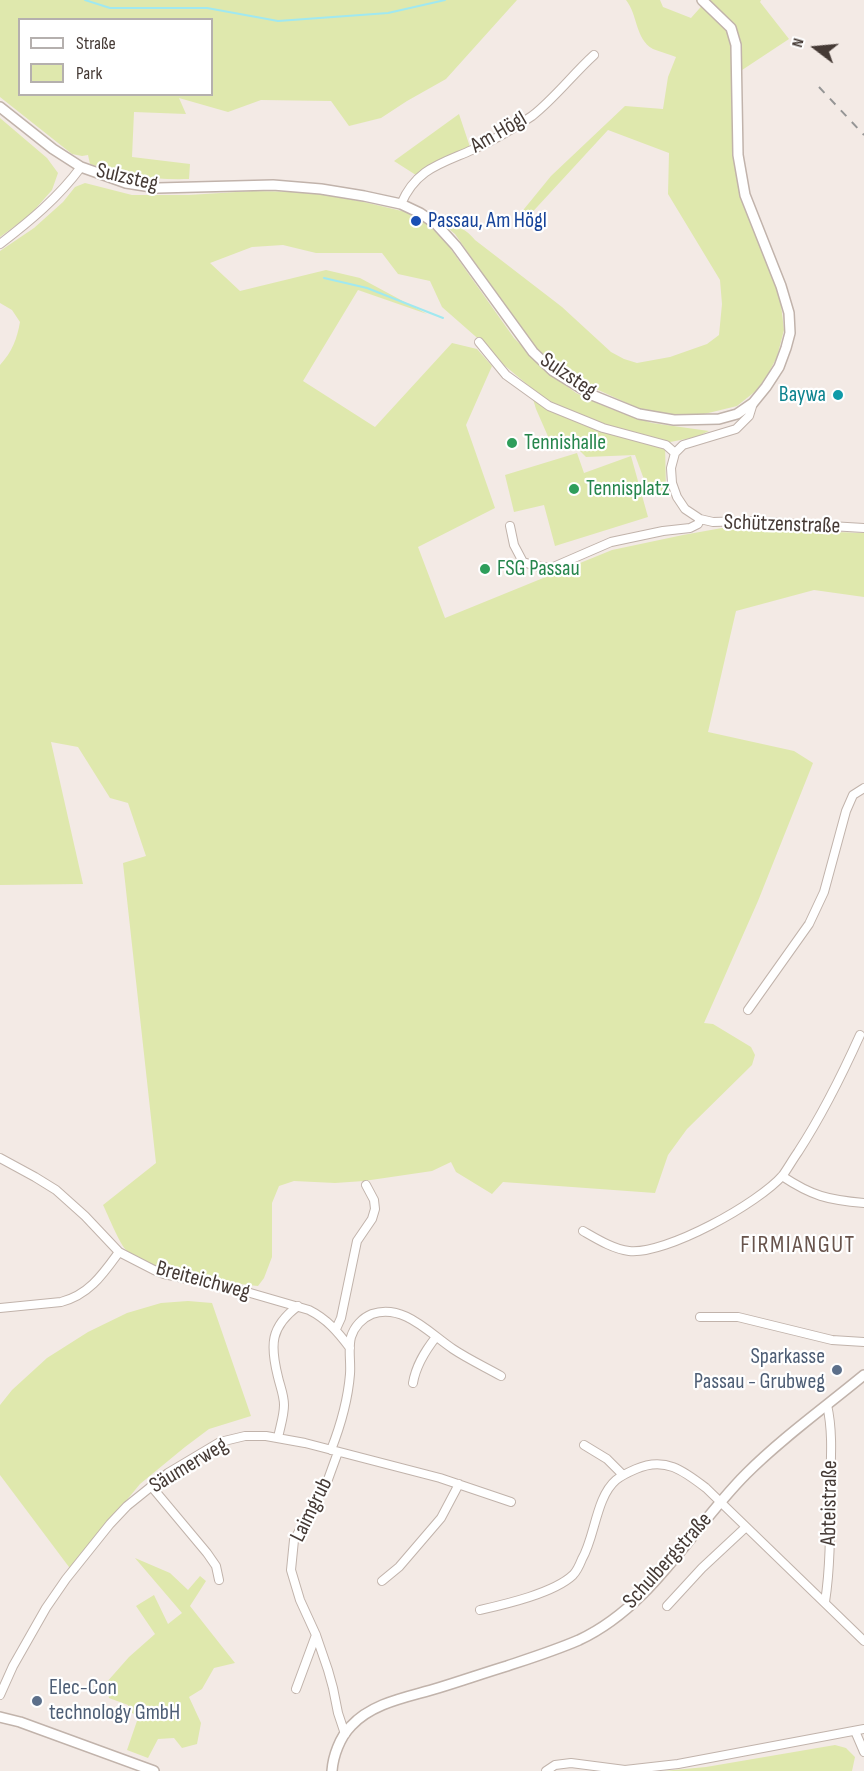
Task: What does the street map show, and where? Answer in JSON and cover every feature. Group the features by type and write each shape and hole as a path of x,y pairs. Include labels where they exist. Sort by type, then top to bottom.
{"street":[{"name":"Sulzsteg","path":"0,107 53,149 81,167 126,183 158,188 273,185 321,189 401,204 436,224 456,246 533,352 553,371 592,395 639,414 674,420 719,418 737,414 753,403 779,367 790,333 789,313 745,195 738,155 736,45 731,28 702,0"},
{"name":"Am Högl","path":"401,204 406,192 419,177 444,161 499,136 532,115 594,55"},
{"path":"0,244 37,215 66,187 81,167"},
{"name":"Sulzsteg","path":"479,342 506,375 549,406 603,428 666,445 675,453"},
{"path":"675,453 683,445 736,429 749,416 753,403"},
{"name":"Schützenstraße","path":"675,453 671,468 672,483 686,509 700,519 713,522 747,521 864,528"},
{"name":"Schützenstraße","path":"510,526 514,545 523,562 536,567 551,568 611,542 690,528 698,524 700,519"},
{"path":"748,1010 809,924 824,892 846,811 853,795 864,788"},
{"path":"583,1231 615,1247 629,1251 643,1251 678,1239 755,1199 782,1176 813,1130 860,1035"},
{"name":"Breiteichweg","path":"0,1158 56,1190 85,1216 119,1252 164,1274 214,1283 309,1310 322,1316 336,1329 350,1348"},
{"path":"782,1176 801,1189 822,1197 844,1202 864,1203"},
{"path":"336,1329 341,1318 357,1241 372,1219 375,1209 374,1200 366,1185"},
{"path":"0,1308 71,1300 93,1286 119,1252"},
{"path":"278,1438 284,1405 275,1363 273,1339 280,1322 298,1306"},
{"path":"350,1348 352,1336 358,1324 368,1315 382,1311 397,1312 414,1320 464,1356 501,1376"},
{"path":"700,1317 738,1317 832,1340 864,1342"},
{"path":"413,1383 414,1374 424,1352 435,1337"},
{"name":"Laimgrub","path":"345,1734 316,1635 294,1582 291,1556 294,1540 326,1485 348,1389 350,1348"},
{"name":"Schulbergstraße","path":"332,1771 336,1751 351,1725 358,1719 384,1705 539,1655 580,1639 615,1618 647,1590 720,1501 767,1453 864,1375"},
{"name":"Abteistraße","path":"825,1602 829,1574 831,1428 827,1405"},
{"name":"Säumerweg","path":"0,1695 33,1629 66,1579 118,1515 176,1468 220,1442 245,1436 278,1438 397,1465 511,1502"},
{"path":"584,1445 607,1459 623,1475"},
{"path":"480,1610 554,1587 574,1574 587,1552 597,1515 609,1487 615,1480 639,1468 663,1464 682,1470 720,1501 864,1641"},
{"path":"382,1581 399,1568 441,1518 459,1484"},
{"path":"151,1486 207,1553 216,1566 219,1580"},
{"name":"Schulbergstraße","path":"667,1606 702,1568 746,1527"},
{"path":"296,1689 316,1635"},
{"path":"0,1717 39,1728 153,1771"},
{"path":"546,1771 555,1765 571,1763 625,1770 678,1764 864,1729"},
{"path":"855,1731 864,1752"}],"green space":[{"path":"0,0 517,0 446,79 381,118 349,126 331,101 261,100 228,112 179,98 186,114 134,112 132,157 190,164 189,179 163,179 115,172 90,164 88,155 72,154 0,97"},
{"path":"626,0 660,0 663,7 691,18 707,0 761,0 760,2 789,39 733,76 734,154 780,296 784,330 777,357 757,390 737,406 696,416 644,411 564,372 543,356 526,336 455,234 444,225 465,230 562,307 611,352 624,359 637,363 670,357 707,344 719,335 722,304 720,280 668,194 669,153 608,130 526,219 520,214 551,176 625,106 663,109 668,77 676,57 647,45"},
{"path":"459,114 471,150 419,177 394,161"},
{"path":"0,118 47,158 58,173 52,190 30,215 0,237"},
{"path":"85,183 132,195 189,195 252,191 308,192 406,212 426,222 448,245 514,338 549,373 576,393 611,409 652,423 709,431 696,437 665,443 666,491 649,493 635,455 586,457 565,436 550,441 529,386 442,307 430,281 398,274 382,253 316,253 283,245 252,247 210,263 240,291 326,270 360,278 427,314 358,290 303,381 375,427 452,343 477,349 492,366 466,425 495,508 418,547 445,618 612,550 683,535 722,528 864,533 864,597 814,590 736,611 708,732 794,751 813,763 758,901 704,1023 713,1024 751,1047 755,1055 752,1065 687,1129 668,1155 655,1193 503,1182 492,1194 456,1172 451,1162 432,1171 364,1181 335,1183 294,1181 279,1186 272,1203 272,1257 264,1278 258,1286 190,1276 155,1266 127,1251 121,1243 103,1205 156,1163 123,863 146,856 128,803 110,798 78,747 51,742 83,884 0,885 0,365 13,345 20,322 12,310 0,303 0,251 34,228 63,202 75,187"},
{"name":"Tennisplatz","path":"577,453 584,473 631,456 648,517 555,546 544,505 514,512 505,475"},
{"path":"188,1301 212,1303 251,1416 209,1429 140,1484 97,1536 72,1571 0,1475 0,1405 12,1390 47,1358 88,1332 127,1313 161,1303"},
{"path":"135,1558 170,1573 188,1590 200,1576 206,1581 190,1606 235,1663 214,1668 202,1689 189,1697 201,1723 197,1744 182,1748 174,1738 158,1739 148,1758 127,1750 138,1718 130,1711 128,1705 109,1698 106,1683 129,1657 155,1634 136,1606 154,1595 168,1624 182,1613"},
{"path":"835,1745 846,1748 855,1757 852,1771 663,1771 706,1767"}],"waterway":[{"path":"85,0 110,8 207,8 278,21 388,13 445,0"},
{"path":"324,278 367,288 443,318"}],"railway":[{"path":"819,87 864,135"}],"place":[{"name":"Passau, Am Högl","path":"416,221"},
{"name":"Baywa","path":"838,395"},
{"name":"Tennishalle","path":"512,443"},
{"name":"Tennisplatz","path":"574,489"},
{"name":"FSG Passau","path":"485,569"},
{"name":"Sparkasse Passau - Grubweg","path":"837,1370"},
{"name":"Elec-Con technology GmbH","path":"37,1701"}],"district":[{"name":"FIRMIANGUT","path":"798,1246"}]}
